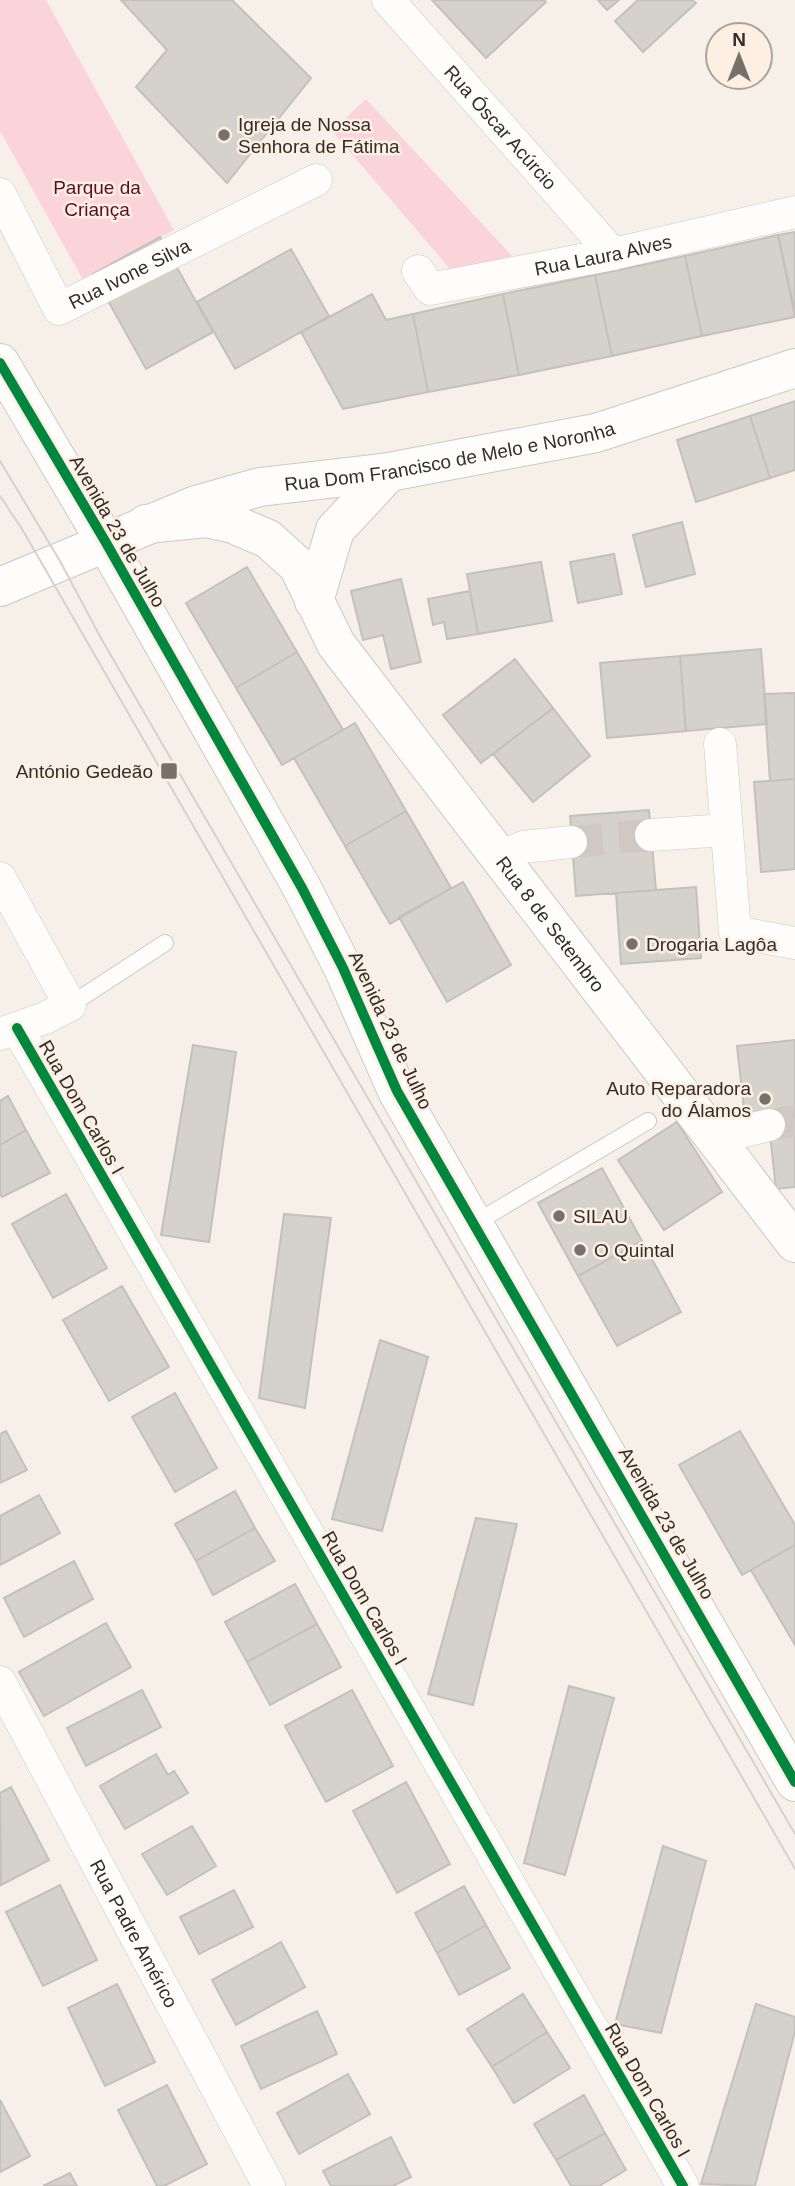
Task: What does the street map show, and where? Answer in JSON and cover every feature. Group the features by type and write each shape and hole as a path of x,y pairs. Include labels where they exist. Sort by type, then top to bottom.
{"street":[{"name":"Rua Óscar Acúrcio","path":"388,0 613,254"},
{"name":"Rua Ivone Silva","path":"0,194 59,309 316,180"},
{"name":"Rua Laura Alves","path":"418,271 430,289 613,254 795,212"},
{"name":"Avenida 23 de Julho","path":"0,363 105,541 302,888 343,968 397,1091 795,1782"},
{"name":"Rua Dom Francisco de Melo e Noronha","path":"0,587 146,524 196,505 260,487 389,472 596,433 795,368"},
{"path":"314,601 335,530 389,472"},
{"name":"Rua 8 de Setembro","path":"146,524 206,518 233,524 268,539 298,566 336,644 795,1243"},
{"path":"720,744 735,932 795,943"},
{"path":"651,835 726,830"},
{"path":"499,858 523,848 572,842"},
{"path":"0,878 70,1004 45,1018 8,1031"},
{"name":"Rua Dom Carlos I","path":"8,1031 683,2186"},
{"path":"715,1139 769,1125"},
{"name":"Rua Padre Américo","path":"0,1682 269,2186"}],"lane":[{"path":"70,1004 165,943"},
{"path":"475,1223 648,1121"}],"green space":[{"name":"Parque da Criança","path":"0,0 46,0 174,230 83,280 0,131"},
{"path":"366,99 512,256 451,270 332,131"}],"building":[{"name":"Igreja de Nossa Senhora de Fátima","path":"121,0 232,0 311,78 227,183 136,87 167,50"},
{"path":"432,0 544,0 546,2 486,58"},
{"path":"598,0 619,0 607,10"},
{"path":"638,0 692,0 696,3 643,52 615,21"},
{"path":"795,232 795,312 778,235"},
{"path":"778,235 795,317 702,336 685,256"},
{"path":"160,237 213,332 146,369 93,274"},
{"path":"291,249 329,316 235,369 197,302"},
{"path":"685,256 702,336 612,356 595,275"},
{"path":"595,275 612,356 519,375 503,294"},
{"path":"372,294 386,320 413,314 428,392 343,409 301,332"},
{"path":"503,294 519,375 428,392 413,314"},
{"path":"795,401 795,470 770,478 750,416"},
{"path":"750,416 770,478 696,502 677,440"},
{"path":"682,522 695,574 646,587 633,535"},
{"path":"614,554 622,594 578,603 570,562"},
{"path":"541,562 552,621 478,634 467,574"},
{"path":"247,567 297,652 236,688 186,603"},
{"path":"401,579 421,662 391,669 383,635 363,640 351,591"},
{"path":"470,591 478,634 447,639 444,622 433,625 428,599"},
{"path":"761,649 767,724 686,731 680,656"},
{"path":"297,652 343,730 282,765 236,688"},
{"path":"680,656 686,731 607,738 600,663"},
{"path":"515,659 553,708 481,763 443,715"},
{"path":"795,693 795,779 770,781 764,694"},
{"path":"553,708 590,756 533,802 493,754"},
{"path":"355,723 406,811 345,846 294,758"},
{"path":"795,779 795,869 761,872 754,782"},
{"path":"649,810 656,890 576,896 570,816"},
{"path":"406,811 451,888 390,924 345,846"},
{"path":"463,882 511,965 447,1002 399,917"},
{"path":"696,887 701,958 621,964 616,893"},
{"path":"795,1040 795,1113 745,1118 737,1046"},
{"path":"193,1045 236,1052 209,1242 161,1235"},
{"path":"8,1096 26,1130 0,1145 0,1101"},
{"path":"795,1113 795,1187 776,1189 768,1116"},
{"path":"677,1122 722,1192 664,1230 618,1160"},
{"path":"26,1130 50,1173 2,1197 0,1145"},
{"path":"602,1168 642,1241 578,1276 538,1203"},
{"path":"66,1194 107,1268 53,1298 12,1224"},
{"path":"284,1214 331,1218 305,1408 259,1398"},
{"path":"642,1241 681,1312 617,1346 578,1276"},
{"path":"122,1286 169,1367 109,1401 63,1320"},
{"path":"380,1340 428,1357 382,1531 332,1519"},
{"path":"175,1393 217,1468 175,1492 132,1417"},
{"path":"6,1431 27,1470 0,1483 0,1434"},
{"path":"740,1431 795,1525 795,1545 742,1575 679,1465"},
{"path":"235,1491 255,1528 196,1561 175,1524"},
{"path":"39,1495 60,1533 0,1565 0,1516"},
{"path":"476,1518 517,1524 473,1705 428,1694"},
{"path":"255,1528 275,1561 213,1595 196,1561"},
{"path":"795,1545 795,1645 751,1570"},
{"path":"74,1561 93,1599 24,1637 4,1598"},
{"path":"295,1584 317,1624 247,1662 225,1622"},
{"path":"106,1623 131,1667 44,1716 19,1672"},
{"path":"317,1624 341,1667 270,1705 247,1662"},
{"path":"569,1686 614,1698 565,1875 524,1863"},
{"path":"142,1690 161,1727 86,1766 67,1728"},
{"path":"352,1690 393,1766 326,1802 285,1726"},
{"path":"156,1754 168,1775 174,1771 188,1793 125,1829 100,1786"},
{"path":"406,1782 450,1864 397,1893 353,1811"},
{"path":"11,1787 49,1860 1,1885 0,1793"},
{"path":"192,1826 216,1866 167,1895 142,1854"},
{"path":"663,1846 706,1861 661,2033 615,2024"},
{"path":"60,1885 97,1960 43,1986 6,1912"},
{"path":"464,1886 486,1925 437,1953 415,1913"},
{"path":"234,1890 253,1927 199,1954 180,1917"},
{"path":"486,1925 510,1968 459,1995 437,1953"},
{"path":"281,1942 305,1987 236,2025 212,1980"},
{"path":"117,1984 155,2062 105,2086 68,2008"},
{"path":"523,1994 547,2032 492,2067 467,2029"},
{"path":"756,2004 795,2017 795,2031 755,2186 701,2184"},
{"path":"317,2011 337,2054 261,2089 241,2046"},
{"path":"547,2032 570,2068 514,2103 492,2067"},
{"path":"348,2074 370,2114 299,2154 277,2113"},
{"path":"167,2085 207,2164 164,2186 157,2186 118,2110"},
{"path":"584,2095 605,2133 556,2160 534,2124"},
{"path":"0,2100 30,2156 0,2172"},
{"path":"605,2133 626,2170 599,2186 571,2186 556,2160"},
{"path":"391,2137 411,2177 393,2186 331,2186 323,2171"},
{"path":"70,2173 77,2186 43,2186"}],"tunnel":[{"path":"571,842 651,835"},
{"path":"769,1125 795,1121"}],"tram line":[{"path":"0,461 795,1834"},
{"path":"0,496 22,529 795,1869"}],"cycle path":[{"path":"0,363 105,541 302,888 343,968 397,1091 795,1782"},
{"path":"17,1028 683,2186"}],"place":[{"name":"Igreja de Nossa Senhora de Fátima","path":"224,135"},
{"name":"António Gedeão","path":"169,771"},
{"name":"Drogaria Lagôa","path":"632,944"},
{"name":"Auto Reparadora do Álamos","path":"765,1099"},
{"name":"SILAU","path":"559,1216"},
{"name":"O Quintal","path":"580,1250"}]}
